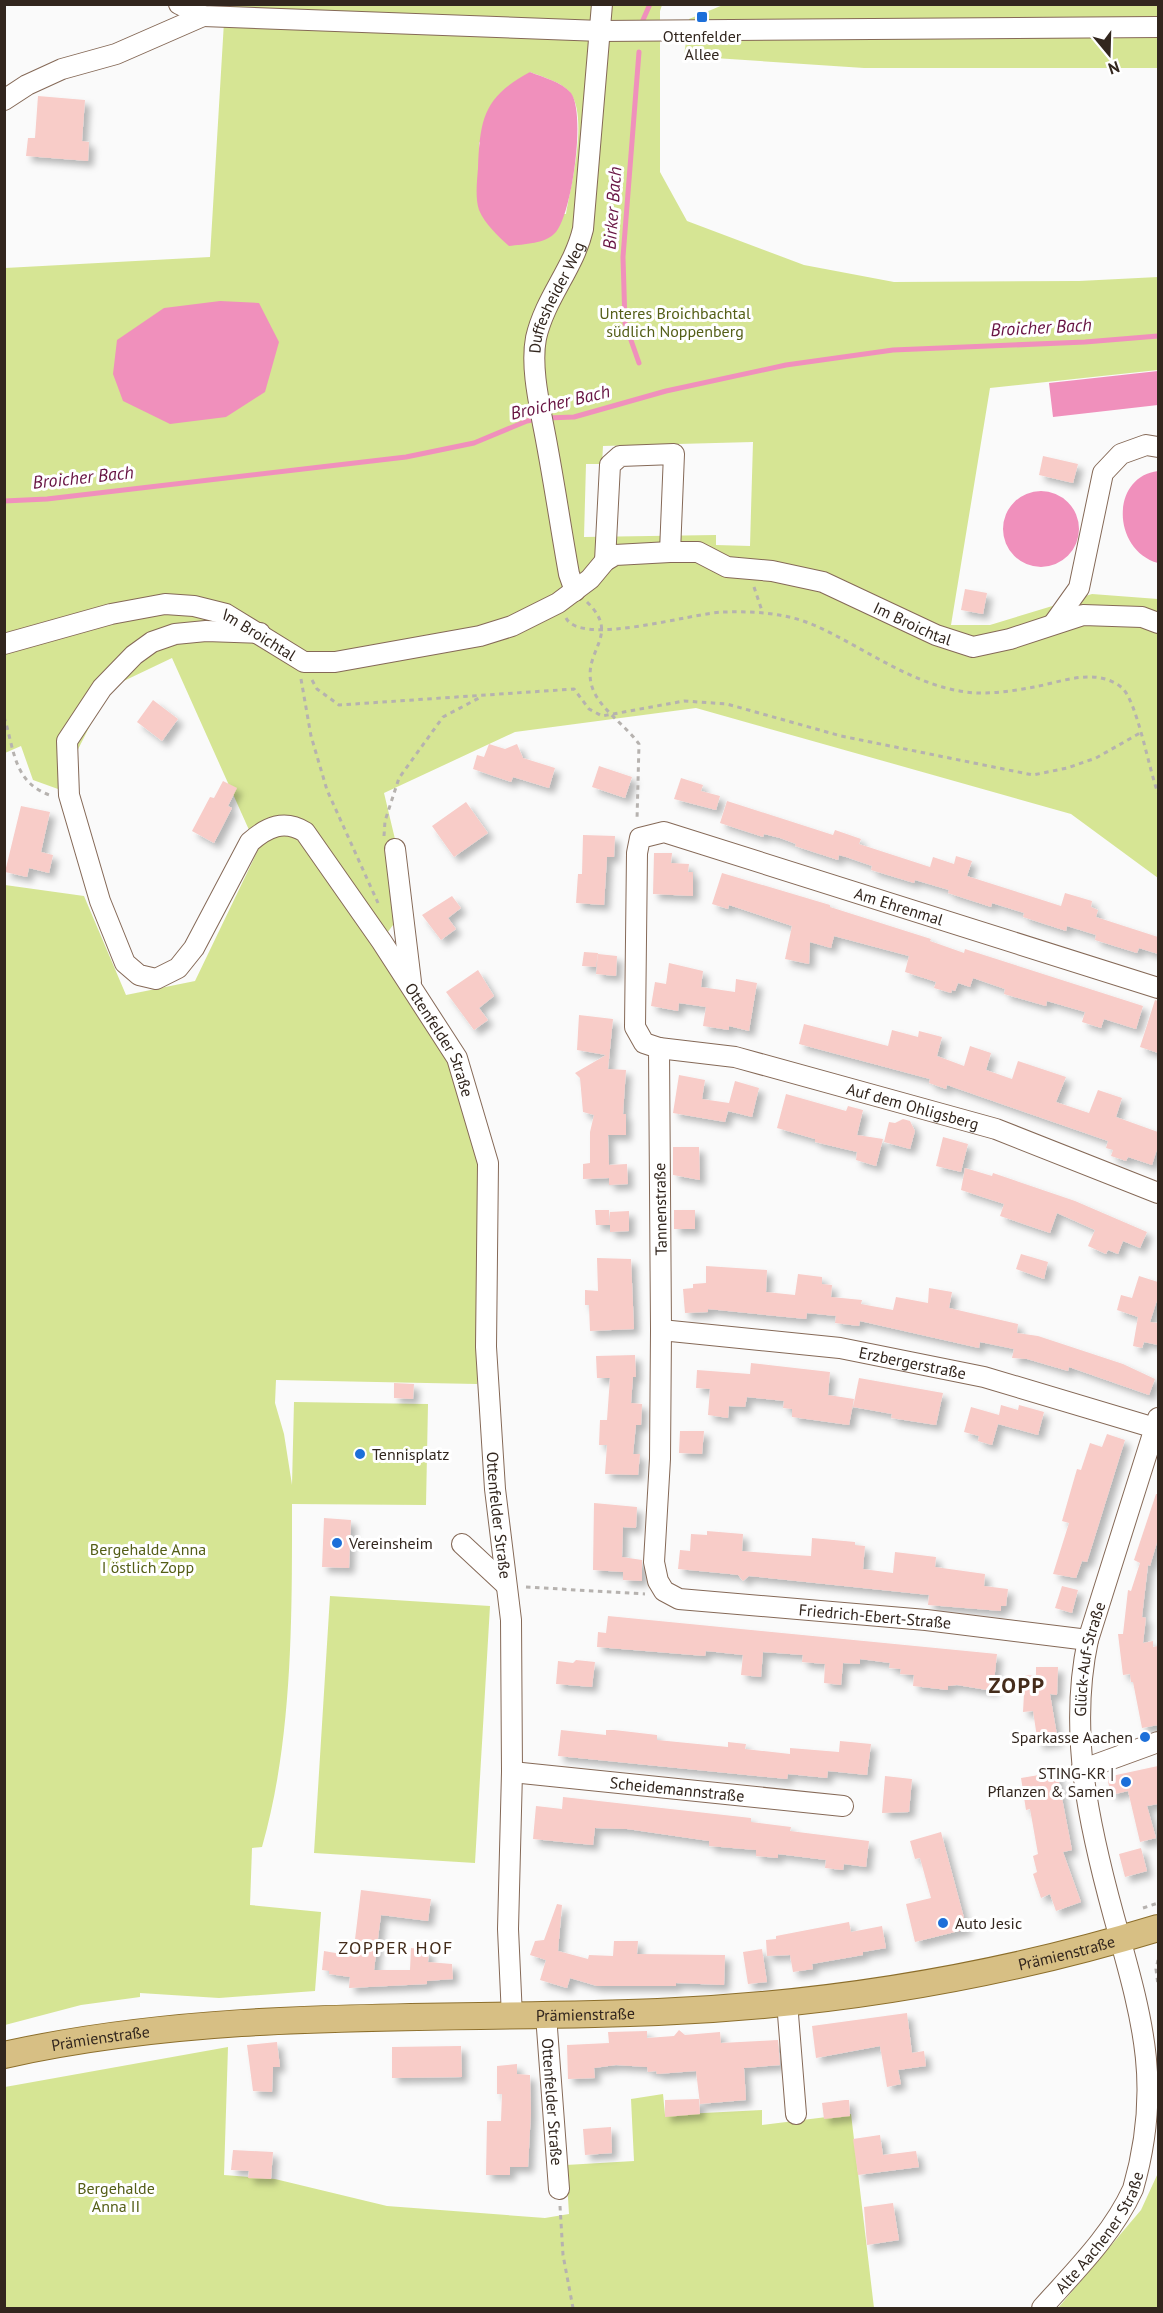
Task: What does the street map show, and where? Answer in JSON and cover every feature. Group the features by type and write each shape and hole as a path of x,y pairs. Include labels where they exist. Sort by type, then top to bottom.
{"main road":[{"name":"Prämienstraße","path":"4,2055 150,2030 278,2019 512,2017 660,2012 787,2002 994,1971 1117,1928 1158,1928"}],"street":[{"path":"179,4 203,16 601,30 1158,27"},
{"name":"Duffesheider Weg","path":"575,591 568,574 542,418 536,375 536,339 549,302 565,278 579,248 602,4"},
{"path":"4,100 62,69 116,54 203,16"},
{"path":"1054,623 1079,588 1103,473 1121,454 1146,445 1158,447"},
{"path":"605,561 610,465 620,456 674,454 670,552"},
{"name":"Im Broichtal","path":"4,644 111,614 165,604 195,606 226,614 304,662 336,662 480,636 512,626 558,603 575,591 605,561 615,555 670,552 698,552 727,567 772,571 823,582 936,635 973,647 1010,639 1083,615 1142,616 1158,623"},
{"name":"Ottenfelder Straße","path":"260,633 206,631 175,634 152,642 134,655 102,688 67,741 69,795 100,901 125,963 139,975 156,978 178,968 194,948 250,842 263,831 280,825 294,825 305,832 375,931 457,1058 488,1163 486,1347 495,1489 511,1620 512,1772 508,1929 512,2017"},
{"name":"Am Ehrenmal","path":"640,838 664,832 1158,988"},
{"path":"640,838 637,853 635,1027 644,1043 659,1048"},
{"path":"395,849 412,988"},
{"name":"Auf dem Ohligsberg","path":"659,1048 735,1057 996,1128 1158,1193"},
{"name":"Tannenstraße","path":"659,1048 662,1329 660,1459 654,1562 658,1581 664,1591"},
{"name":"Erzbergerstraße","path":"662,1329 840,1348 984,1377 1157,1423"},
{"name":"Glück-Auf-Straße","path":"1117,1928 1096,1848 1082,1770 1080,1677 1088,1640 1157,1423"},
{"path":"462,1544 506,1586"},
{"name":"Friedrich-Ebert-Straße","path":"664,1591 679,1599 926,1620 1088,1640"},
{"path":"1082,1770 1158,1742"},
{"name":"Scheidemannstraße","path":"512,1772 843,1806"},
{"name":"Alte Aachener Straße","path":"1042,2308 1110,2228 1133,2190 1150,2140 1157,2096 1154,2049 1117,1928"},
{"path":"787,2002 796,2114"},
{"name":"Ottenfelder Straße","path":"546,2015 559,2189"}],"path":[{"path":"754,585 762,611"},
{"path":"558,603 568,623 581,631 602,630 719,612 762,611 815,626 927,681 965,692 993,693 1035,687 1073,677 1102,677 1123,687 1135,711 1158,793"},
{"path":"599,614 602,630 590,672 591,685 611,713 639,744 640,782 637,817 640,838"},
{"path":"304,662 317,689 339,705 439,697 481,697 549,689 574,689 589,709 602,716 684,701 727,704 841,736 1033,775 1067,768 1096,758 1140,733"},
{"path":"304,662 300,683 311,736 327,790 375,892 381,914 375,931"},
{"path":"395,849 383,840 385,821 399,778 443,717 481,697"},
{"path":"4,717 18,768 34,790 52,796 69,795"},
{"path":"506,1586 641,1595 664,1591"},
{"path":"1117,1928 1158,1903"},
{"path":"1158,1960 1156,1969 1158,1985"},
{"path":"559,2189 563,2255 573,2308"}],"green space":[{"path":"225,5 662,5 660,11 660,172 687,221 804,265 894,282 1079,281 1158,277 1158,370 990,388 951,625 990,625 1092,594 1158,599 1158,878 1071,814 696,708 515,732 384,793 410,902 376,948 449,1061 479,1164 477,1384 276,1380 275,1403 284,1434 292,1485 294,1402 428,1404 426,1505 292,1504 291,1633 285,1720 280,1763 262,1847 252,1848 250,1905 321,1912 315,1991 219,1998 140,1993 140,1997 81,2005 5,2025 5,885 84,896 126,995 195,981 258,850 172,658 109,688 58,789 33,780 21,746 5,753 5,268 210,257","holes":["530,72 563,86 571,94 576,105 577,152 566,214 479,210 479,143","753,442 750,546 716,545 716,535 584,537 586,464 602,464 603,446"]},
{"path":"723,5 1158,5 1158,68 864,68 684,56 689,19"},
{"path":"330,1596 490,1606 475,1863 314,1853"},
{"name":"Bergehalde Anna II","path":"228,2047 224,2175 275,2179 387,2206 545,2218 569,2214 566,2165 634,2161 631,2099 663,2094 665,2115 762,2110 762,2125 851,2114 874,2308 5,2308 5,2087"},
{"path":"1158,2173 1158,2308 1058,2308 1141,2210"}],"shaded area":[{"path":"530,72 557,83 571,93 577,121 575,163 567,205 556,232 541,241 509,246 488,225 479,210 477,184 480,135 483,122 494,100 515,81"},
{"path":"220,301 259,303 279,342 265,392 226,417 170,424 123,401 113,374 117,340 164,308"},
{"path":"1158,371 1158,405 1053,417 1049,383"},
{"path":"1158,471 1158,563 1143,556 1132,544 1125,530 1123,514 1125,499 1131,486 1142,476"},
{"path":"1034,491 1048,491 1062,497 1073,508 1079,522 1076,544 1068,556 1048,567 1034,567 1020,561 1009,550 1003,536 1003,522 1009,508 1020,497"}],"building":[{"path":"38,96 85,100 82,141 89,142 88,161 26,156 28,138 35,138"},
{"path":"1043,456 1078,464 1073,483 1039,475"},
{"path":"965,589 987,593 983,614 961,610"},
{"path":"153,700 178,719 162,741 137,722"},
{"path":"489,744 505,749 517,744 523,758 555,768 549,788 513,777 511,782 473,769 477,755 484,757"},
{"path":"599,766 632,777 625,798 592,787"},
{"path":"681,778 703,785 701,791 720,796 716,810 674,799"},
{"path":"223,781 237,788 228,806 232,808 214,843 192,831 210,797 214,798"},
{"path":"727,801 833,835 835,830 861,839 859,844 930,867 933,857 954,864 956,856 972,861 967,876 1061,906 1065,893 1092,901 1091,907 1098,910 1096,917 1158,937 1158,954 1139,948 1137,953 1095,940 1096,935 1067,926 1066,931 1023,917 1024,913 992,903 991,907 948,893 949,890 915,880 914,883 871,870 872,866 846,857 839,855 838,860 795,846 796,844 780,838 764,834 763,837 720,823"},
{"path":"466,802 488,833 454,857 432,826"},
{"path":"21,806 50,812 41,852 53,855 49,873 29,868 27,877 5,872"},
{"path":"583,835 615,836 614,857 607,857 604,905 576,903 578,874 582,874"},
{"path":"654,853 672,853 671,863 689,864 688,872 693,872 693,896 653,894"},
{"path":"722,873 830,905 830,907 931,939 930,941 964,953 965,949 1143,1006 1136,1029 1104,1019 1101,1028 1082,1022 1085,1012 1047,1001 1046,1006 1004,994 1005,989 973,978 970,987 958,983 955,991 952,990 951,993 934,988 936,982 905,972 909,956 834,936 831,948 810,942 809,964 785,959 792,926 729,905 728,909 712,904"},
{"path":"452,896 461,908 448,918 456,929 441,940 422,915"},
{"path":"584,952 598,953 596,967 582,966"},
{"path":"598,954 617,956 616,976 596,974"},
{"path":"669,963 703,971 701,987 735,992 736,979 757,983 749,1031 729,1026 729,1030 703,1026 706,1007 679,1003 678,1011 651,1006 655,982 666,984"},
{"path":"478,970 494,996 479,1008 488,1020 474,1030 446,992"},
{"path":"1155,1000 1158,1001 1158,1053 1140,1047"},
{"path":"579,1015 613,1019 608,1069 626,1070 623,1114 626,1114 626,1135 608,1135 609,1165 627,1164 628,1184 609,1185 609,1178 583,1179 583,1164 590,1163 590,1132 594,1115 583,1112 580,1078 575,1073 606,1055 577,1050"},
{"path":"804,1024 888,1046 892,1030 918,1037 919,1031 942,1037 937,1056 964,1066 970,1046 991,1053 986,1070 1012,1079 1018,1061 1066,1077 1056,1102 1089,1113 1098,1090 1122,1098 1116,1117 1158,1132 1158,1146 1152,1165 1128,1157 1126,1161 1111,1156 1113,1150 1106,1148 1108,1141 947,1085 946,1089 929,1083 930,1079 799,1044"},
{"path":"679,1075 705,1080 702,1099 729,1103 735,1081 759,1088 752,1117 728,1111 725,1122 673,1113"},
{"path":"786,1094 846,1111 848,1106 863,1110 857,1135 883,1139 876,1166 856,1160 857,1152 815,1142 815,1139 777,1128"},
{"path":"903,1119 910,1121 915,1131 910,1149 884,1142 889,1122 895,1123"},
{"path":"943,1137 968,1144 961,1172 936,1166"},
{"path":"673,1147 699,1147 700,1180 673,1175"},
{"path":"965,1168 992,1176 993,1173 1075,1201 1147,1232 1140,1248 1123,1241 1118,1254 1108,1250 1106,1254 1088,1246 1095,1230 1057,1213 1050,1233 1000,1216 1004,1204 961,1190"},
{"path":"595,1210 609,1210 610,1225 596,1225"},
{"path":"674,1210 695,1210 695,1229 674,1229"},
{"path":"629,1211 629,1231 610,1232 610,1212"},
{"path":"1021,1254 1048,1262 1044,1279 1016,1269"},
{"path":"597,1258 631,1259 634,1329 590,1331 589,1305 585,1305 585,1290 598,1291"},
{"path":"706,1266 767,1270 766,1292 795,1295 798,1274 822,1277 822,1284 832,1285 831,1297 862,1300 861,1304 893,1310 896,1297 928,1303 929,1288 952,1292 949,1308 1018,1324 1017,1333 1038,1336 1123,1364 1155,1379 1149,1395 1069,1367 1068,1371 1027,1359 1012,1358 1014,1349 980,1342 979,1348 860,1321 859,1326 835,1323 836,1316 807,1313 806,1319 708,1309 708,1312 685,1313 683,1289 693,1288 693,1284 706,1283"},
{"path":"1139,1276 1158,1282 1158,1297 1150,1322 1158,1323 1158,1345 1144,1342 1142,1348 1133,1346 1138,1317 1117,1310 1121,1295 1132,1298"},
{"path":"635,1355 636,1377 633,1377 631,1403 642,1404 641,1425 636,1425 633,1454 640,1454 638,1475 605,1474 607,1445 599,1445 600,1420 607,1420 610,1378 597,1378 596,1356"},
{"path":"751,1363 830,1372 828,1395 854,1399 849,1425 792,1417 792,1409 783,1408 784,1401 747,1397 745,1407 729,1406 728,1418 708,1415 710,1389 696,1388 697,1370 750,1374"},
{"path":"859,1378 943,1393 936,1425 891,1418 892,1414 853,1407"},
{"path":"394,1383 414,1384 413,1399 394,1398"},
{"path":"1001,1405 1018,1410 1019,1405 1044,1412 1038,1435 998,1424 992,1445 978,1441 979,1436 964,1432 971,1407 999,1415"},
{"path":"680,1431 704,1431 702,1454 679,1453"},
{"path":"1107,1434 1125,1440 1087,1562 1082,1561 1076,1578 1053,1574 1069,1523 1062,1521 1077,1469 1081,1470 1090,1443 1102,1447"},
{"path":"1156,1494 1158,1494 1158,1539 1150,1566 1148,1565 1142,1617 1146,1618 1143,1643 1153,1641 1153,1647 1158,1646 1158,1725 1142,1728 1133,1682 1131,1682 1130,1674 1123,1675 1118,1634 1123,1634 1128,1590 1131,1591 1140,1563 1134,1560"},
{"path":"594,1503 637,1507 636,1528 623,1527 622,1557 642,1560 642,1581 623,1580 623,1572 593,1570"},
{"name":"Vereinsheim","path":"324,1518 351,1520 349,1568 322,1567"},
{"path":"707,1531 743,1534 742,1551 779,1554 811,1556 812,1538 855,1542 855,1545 865,1546 863,1569 893,1573 895,1552 936,1557 935,1567 985,1574 984,1586 1008,1589 1006,1606 1001,1606 1001,1611 928,1605 929,1595 749,1576 743,1581 738,1575 678,1569 680,1550 690,1551 691,1534 707,1535"},
{"path":"1062,1586 1078,1590 1072,1613 1055,1608"},
{"path":"608,1616 997,1654 993,1691 957,1685 948,1686 948,1690 913,1686 914,1675 900,1674 901,1669 889,1668 890,1663 860,1659 860,1664 843,1663 841,1685 824,1683 825,1664 802,1662 803,1655 763,1652 761,1677 741,1675 743,1655 706,1651 705,1656 597,1647 598,1632 606,1633"},
{"path":"576,1660 595,1662 592,1687 556,1684 558,1661 573,1663"},
{"path":"1036,1667 1058,1667 1057,1695 1050,1694 1058,1741 1038,1744 1033,1711 1023,1712 1025,1675 1036,1676"},
{"path":"561,1730 606,1735 606,1730 614,1730 657,1735 657,1740 728,1747 728,1742 746,1744 745,1749 790,1754 790,1748 839,1752 840,1741 871,1744 867,1775 828,1771 827,1778 788,1774 787,1779 558,1756"},
{"path":"1158,1766 1158,1804 1147,1806 1156,1838 1140,1842 1128,1791 1111,1795 1107,1777"},
{"path":"1057,1772 1072,1850 1063,1852 1081,1902 1056,1911 1050,1894 1041,1898 1033,1874 1037,1872 1033,1856 1038,1854 1030,1809 1026,1810 1021,1778"},
{"path":"885,1776 912,1779 909,1812 882,1813"},
{"path":"563,1797 751,1818 751,1822 791,1827 790,1831 869,1841 866,1867 844,1864 843,1870 825,1868 826,1860 778,1854 778,1858 756,1856 756,1850 709,1846 709,1841 627,1829 595,1828 593,1845 533,1839 536,1806 562,1809"},
{"path":"941,1832 967,1929 915,1942 906,1904 931,1898 920,1858 915,1859 910,1841"},
{"path":"1141,1848 1147,1871 1125,1877 1119,1854"},
{"path":"361,1890 431,1899 428,1921 381,1915 374,1970 410,1970 411,1948 429,1950 428,1962 452,1964 453,1979 427,1981 427,1984 349,1988 350,1977 329,1974 329,1971 322,1970 324,1951 353,1956"},
{"path":"557,1904 562,1905 558,1951 588,1959 589,1955 613,1956 614,1941 638,1941 637,1954 725,1955 724,1985 676,1983 676,1986 597,1986 570,1978 567,1988 540,1980 546,1960 530,1955 535,1941 544,1940"},
{"path":"849,1922 851,1932 882,1926 886,1948 863,1952 863,1955 812,1964 813,1969 793,1972 790,1955 767,1956 766,1940"},
{"path":"762,1949 767,1982 748,1984 743,1952"},
{"path":"907,2013 912,2053 924,2051 926,2066 898,2070 901,2084 887,2087 880,2046 816,2058 812,2026"},
{"path":"679,2030 685,2035 720,2032 721,2043 778,2040 780,2065 744,2068 746,2100 700,2104 696,2071 657,2074 656,2071 648,2072 647,2067 616,2065 594,2068 595,2078 568,2079 567,2045 609,2043 608,2032 647,2031 647,2038 674,2036"},
{"path":"277,2042 280,2067 273,2067 272,2092 253,2091 247,2045"},
{"path":"461,2046 462,2077 392,2078 392,2047"},
{"path":"517,2064 517,2074 530,2075 531,2112 528,2167 510,2167 510,2175 486,2175 487,2121 501,2121 502,2094 497,2094 497,2066"},
{"path":"699,2099 700,2114 665,2117 665,2100"},
{"path":"849,2100 850,2116 824,2119 822,2103"},
{"path":"611,2127 612,2153 585,2155 583,2129"},
{"path":"880,2135 883,2155 916,2151 919,2167 858,2175 853,2139"},
{"path":"233,2150 273,2152 271,2179 248,2178 249,2171 231,2170"},
{"path":"893,2203 899,2240 867,2245 864,2207"}],"waterway":[{"name":"Birker Bach","path":"643,20 650,4"},
{"name":"Birker Bach","path":"639,52 623,257 625,323 639,363"},
{"name":"Broicher Bach","path":"547,418 574,417 666,391 786,365 893,350 1085,342 1158,336"},
{"name":"Broicher Bach","path":"4,501 47,499 406,457 474,443 537,419"}],"place":[{"name":"Ottenfelder Allee","path":"702,17"},
{"name":"Tennisplatz","path":"360,1454"},
{"name":"Vereinsheim","path":"337,1543"},
{"name":"Sparkasse Aachen","path":"1145,1737"},
{"name":"STING-KR | Pflanzen & Samen","path":"1126,1782"},
{"name":"Auto Jesic","path":"943,1923"}],"district":[{"name":"ZOPP","path":"1017,1685"},
{"name":"ZOPPER HOF","path":"396,1947"}],"park label":[{"name":"Unteres Broichbachtal südlich Noppenberg","path":"675,322"},
{"name":"Bergehalde Anna I östlich Zopp","path":"148,1558"}]}
